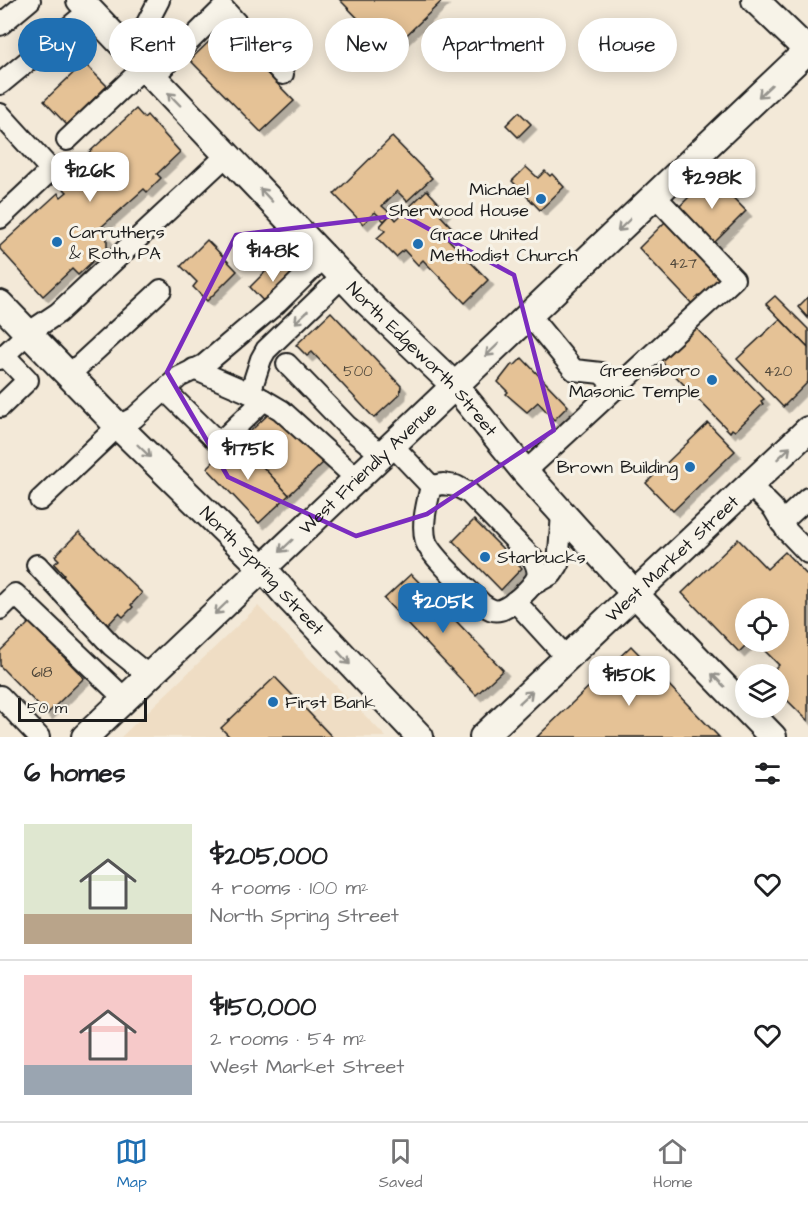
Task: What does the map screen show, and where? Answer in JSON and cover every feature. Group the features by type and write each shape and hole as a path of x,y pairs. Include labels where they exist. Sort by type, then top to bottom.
{"main road":[{"path":"755,0 808,51"},
{"name":"North Edgeworth Street","path":"85,5 109,30"},
{"name":"West Friendly Avenue","path":"85,737 808,51"},
{"name":"North Edgeworth Street","path":"148,72 324,257 455,386 525,472 634,594 773,737"},
{"name":"North Spring Street","path":"0,304 118,426 263,568 420,737"},
{"name":"West Market Street","path":"483,737 808,430"}],"street":[{"path":"0,25 30,0"},
{"path":"150,18 159,0"},
{"path":"0,84 85,5"},
{"path":"196,31 223,8 283,74"},
{"path":"67,140 148,72"},
{"path":"0,114 51,170 0,218"},
{"path":"0,406 28,380 2,357 28,333 58,313 227,155"},
{"path":"525,472 734,279 655,196"},
{"path":"40,500 118,426 134,417 166,391 179,377 204,364 277,303 324,257"},
{"path":"166,391 219,443 257,396 261,359 266,350 343,276"},
{"path":"69,375 161,290"},
{"path":"529,315 574,370 601,373 617,388"},
{"path":"287,364 346,426 387,450 431,486 443,484 456,486 469,493 533,559 537,568 537,576 532,585"},
{"path":"194,369 257,396 281,410 357,479"},
{"path":"750,484 773,508 784,526 808,553"},
{"path":"431,486 424,520 426,542 434,554 482,604 491,610 502,610 532,585 552,574 558,565 562,514"},
{"path":"784,526 808,498"},
{"path":"37,565 112,646 149,676"},
{"path":"0,609 15,594 125,699"},
{"path":"514,601 567,658"},
{"path":"0,696 39,737"}],"highlighted area":[{"path":"403,215 514,275 554,430 427,514 356,536 228,477 167,372 236,235"}],"shaded area":[{"path":"258,606 386,737 121,737"}],"building":[{"path":"340,0 443,0 424,18 421,18 421,21 409,33 409,18 358,18"},
{"path":"208,43 208,72 266,72 294,101 261,132 196,66 196,54"},
{"path":"75,72 93,72 107,86 67,125 44,101"},
{"path":"136,109 144,118 147,115 180,152 157,174 161,178 147,192 144,189 99,229 107,238 107,248 78,275 72,269 43,296 0,249 0,246 58,193 61,197 67,192 57,182"},
{"path":"519,112 531,124 518,137 506,125"},
{"path":"392,137 432,178 407,201 397,191 382,206 391,214 384,221 375,212 363,224 334,194"},
{"name":"Michael Sherwood House","path":"526,167 538,178 545,171 550,176 552,174 564,187 540,210 512,181"},
{"path":"711,175 746,211 712,245 677,209"},
{"name":"Grace United Methodist Church","path":"427,190 445,210 440,215 454,230 446,237 488,280 465,303 423,260 418,265 404,250 396,257 377,238 385,231 380,226 391,214 396,220"},
{"path":"669,218 727,278 696,308 639,248"},
{"path":"207,240 237,271 207,301 193,287 197,282 181,266"},
{"path":"277,260 297,280 269,307 250,287"},
{"path":"775,296 808,329 808,348 766,304"},
{"path":"808,297 808,318 798,307"},
{"path":"331,312 401,386 400,394 374,418 312,352 307,356 296,345"},
{"path":"780,319 808,348 808,382 783,407 737,359"},
{"name":"Greensboro Masonic Temple","path":"696,328 764,399 761,401 763,404 735,431 732,429 730,432 661,361"},
{"path":"522,358 568,406 554,420 538,402 527,412 506,394 508,392 498,382 512,364 514,366"},
{"path":"273,410 323,463 289,495 239,442"},
{"name":"Brown Building","path":"708,423 735,451 673,511 646,483"},
{"path":"237,439 289,495 259,523 207,468"},
{"path":"474,520 522,568 501,590 453,541"},
{"path":"79,532 142,593 123,617 119,613 108,625 61,579 64,575 54,564 59,560 55,556"},
{"path":"738,539 767,569 785,552 808,576 808,721 789,702 789,664 778,664 766,652 789,652 789,598 735,598 735,648 682,593"},
{"path":"411,574 503,670 476,695 384,599"},
{"path":"30,622 84,678 47,714 0,666 0,651"},
{"path":"631,646 719,737 537,737"},
{"name":"First Bank","path":"275,677 332,737 230,737 221,728"}],"place":[{"name":"Michael Sherwood House","path":"541,199"},
{"name":"Carruthers & Roth, PA","path":"57,242"},
{"name":"Grace United Methodist Church","path":"418,244"},
{"name":"Greensboro Masonic Temple","path":"712,380"},
{"name":"Brown Building","path":"690,467"},
{"name":"Starbucks","path":"485,557"},
{"name":"First Bank","path":"273,702"}]}
